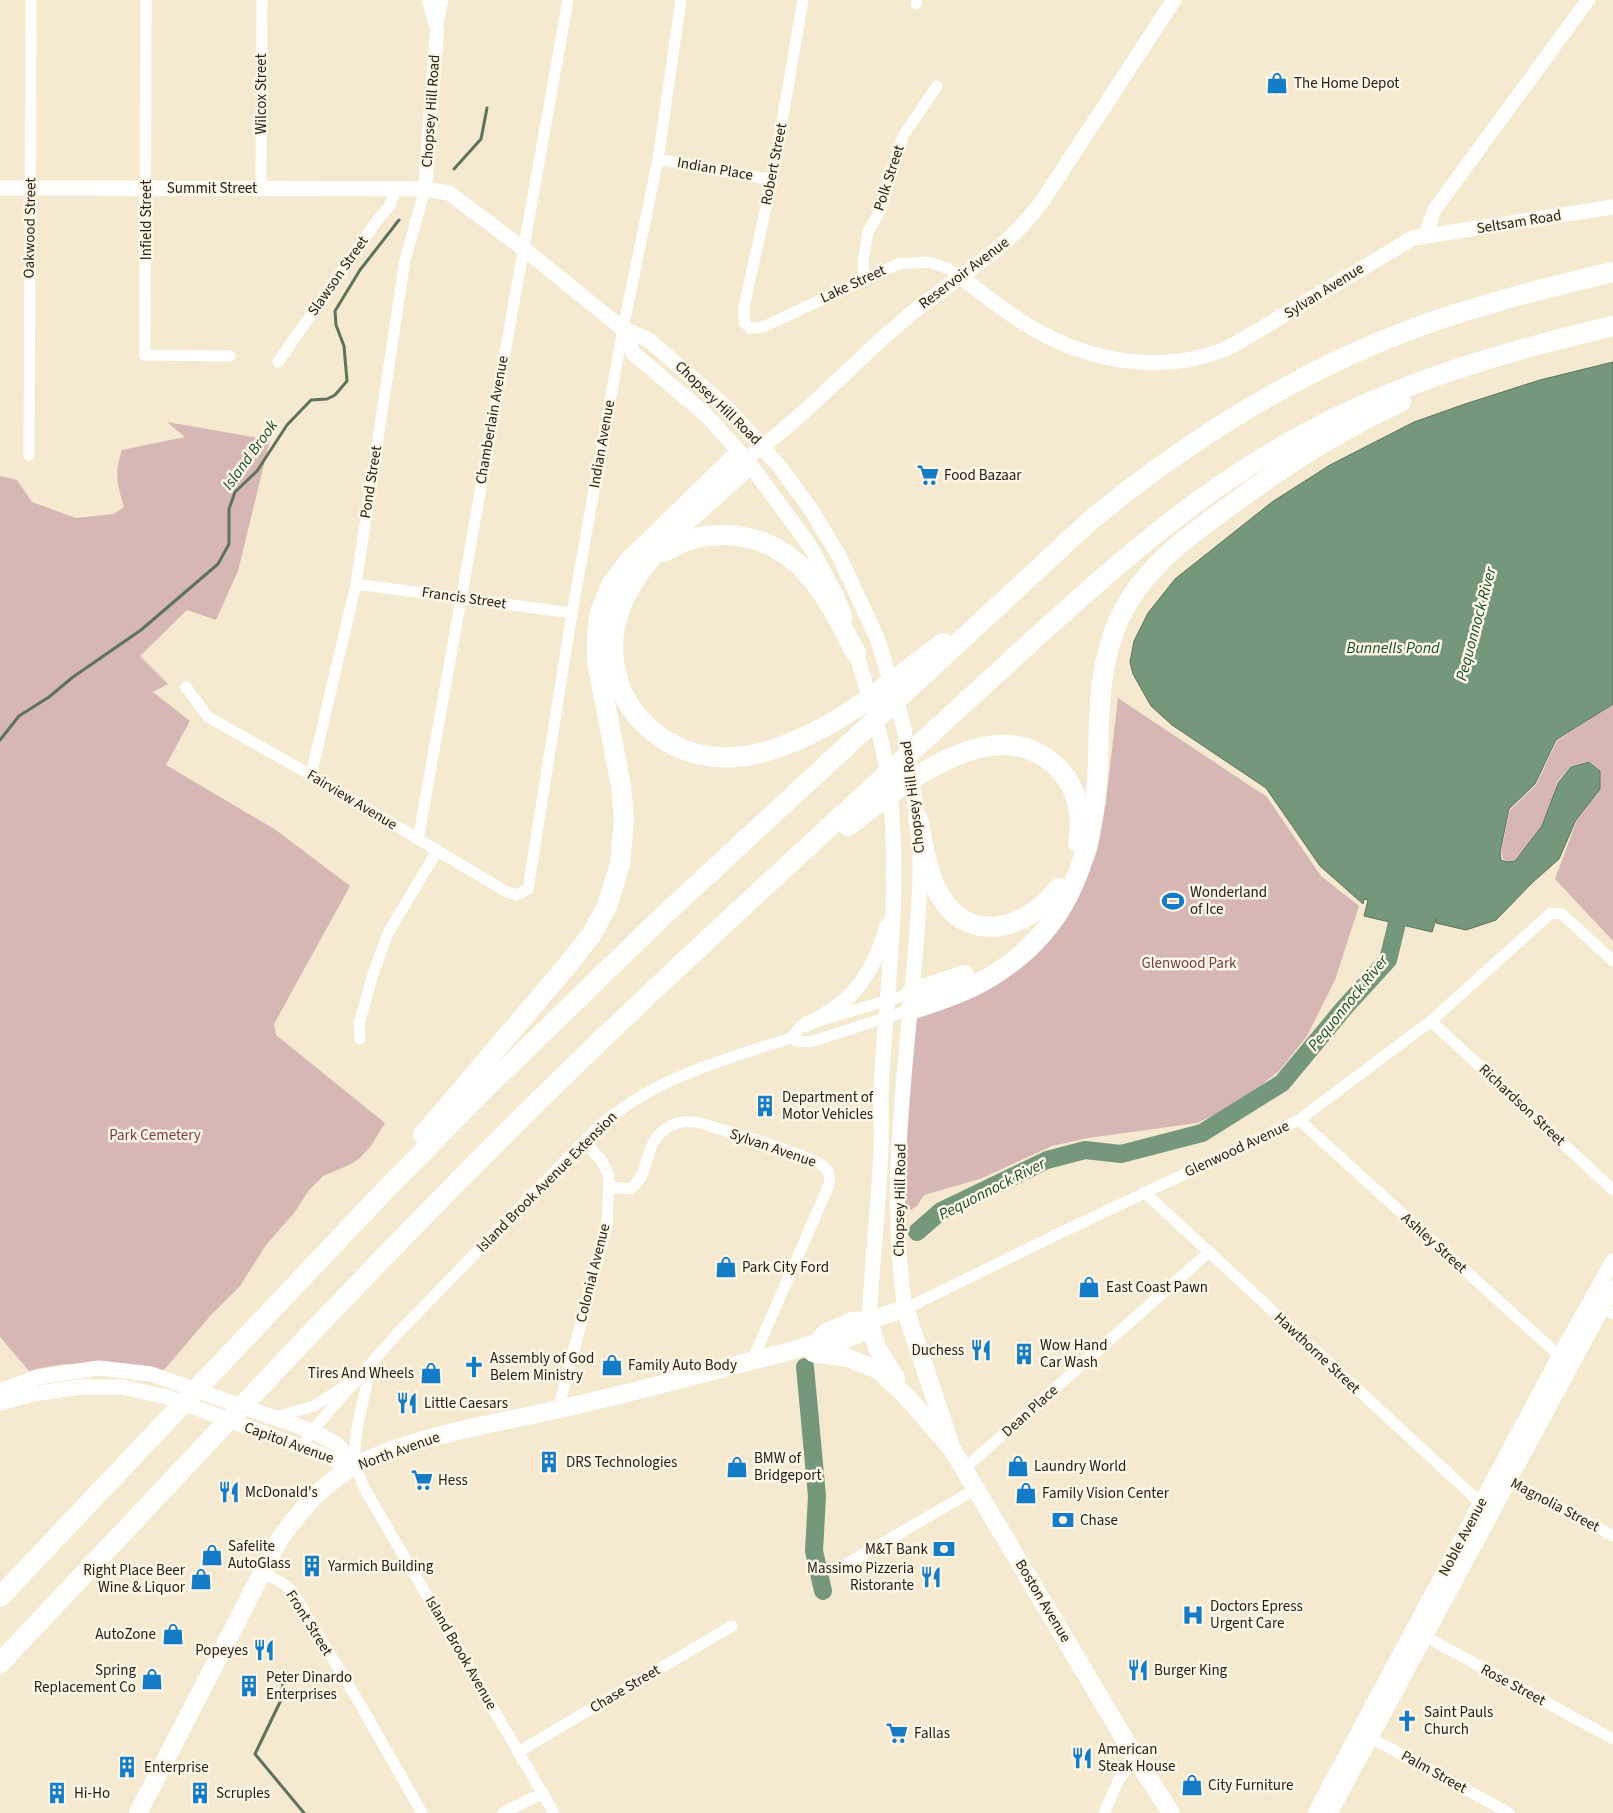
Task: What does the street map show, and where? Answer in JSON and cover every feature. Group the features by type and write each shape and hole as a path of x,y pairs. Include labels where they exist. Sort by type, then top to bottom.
{"highway":[{"path":"0,1597 392,1183 594,982 1091,520 1145,476 1210,431 1285,387 1356,353 1429,323 1518,295 1613,272"},
{"path":"0,1663 504,1135 635,1007 1109,571 1182,512 1243,469 1341,414 1417,382 1515,350 1613,326"},
{"path":"911,1001 974,986 1008,964 1036,939 1070,893 1083,862 1093,827 1101,685 1107,655 1127,604 1158,564 1193,533 1274,473 1314,447 1380,412 1515,350"},
{"path":"392,1183 429,1127 544,995 586,943 602,915 619,870 624,820 621,786 597,661 597,632 602,607 617,576 636,554 735,458 746,459 744,469 664,545 631,585 616,616 612,642 616,675 626,700 648,727 668,743 700,755 726,758 751,755 810,735 834,722 875,694 1011,593"},
{"path":"631,585 654,559 683,542 717,535 742,536 759,541 784,553 810,576 825,597 859,661"},
{"path":"749,902 912,779 955,756 998,745 1024,747 1040,754 1062,772 1073,790 1079,808 1079,837 1073,859 1059,888 1026,930 1000,954 968,974 911,1001"},
{"path":"918,813 930,871 937,891 951,909 968,921 996,927 1021,921 1042,906 1059,888"}],"main road":[{"name":"Reservoir Avenue","path":"746,459 808,408 904,319 998,250 1035,212 1174,0"},
{"name":"Summit Street","path":"0,188 425,189"},
{"name":"Chopsey Hill Road","path":"425,189 449,193 524,249 623,329 649,340 729,410 763,446 802,496 836,550 860,598 882,653 904,728 918,813 920,888 897,1183 899,1270 905,1309 952,1449"},
{"name":"Seltsam Road","path":"1425,235 1613,206"},
{"name":"Sylvan Avenue","path":"961,277 1026,325 1074,349 1124,361 1175,362 1208,356 1232,346 1402,243 1425,235"},
{"name":"Chopsey Hill Road","path":"623,329 633,353 705,414 746,459 790,516 819,562 836,595 859,661 883,748 893,824 895,898 881,1075 881,1148 869,1320 876,1348 906,1396"},
{"path":"804,1025 840,1004 864,980 879,952 895,898"},
{"name":"Noble Avenue","path":"1602,1308 1613,1261"},
{"name":"Noble Avenue","path":"1315,1813 1364,1734 1565,1361 1602,1308 1613,1288"},
{"name":"Glenwood Avenue","path":"787,1352 818,1342 830,1330 852,1321 869,1320 905,1309"},
{"path":"787,1352 821,1354 860,1362 888,1377 906,1396"},
{"name":"North Avenue","path":"141,1811 279,1540 305,1506 328,1485 354,1467 404,1447 442,1435 558,1410 787,1352"},
{"name":"Capitol Avenue","path":"0,1391 38,1378 99,1368 150,1374 312,1431 337,1444 354,1467"},
{"name":"Capitol Avenue","path":"0,1403 33,1394 80,1387 122,1387 167,1397 354,1467"},
{"name":"Boston Avenue","path":"906,1396 952,1449 1137,1760 1171,1813"},
{"name":"Noble Avenue","path":"1330,1813 1364,1734"}],"street":[{"name":"Oakwood Street","path":"29,455 31,0"},
{"name":"Infield Street","path":"146,0 145,355 230,356"},
{"name":"Wilcox Street","path":"261,188 262,0"},
{"name":"Chopsey Hill Road","path":"425,189 437,30 429,0"},
{"path":"437,30 443,0"},
{"name":"Chamberlain Avenue","path":"418,840 568,0"},
{"name":"Indian Avenue","path":"528,889 572,613 623,329 658,159 681,0"},
{"name":"Robert Street","path":"746,326 743,317 744,307 772,180 803,0"},
{"path":"1425,235 1436,209 1588,0"},
{"name":"Polk Street","path":"864,278 863,262 868,232 881,209 903,136 937,86"},
{"name":"Indian Place","path":"658,159 772,180"},
{"name":"Slawson Street","path":"278,362 376,222 390,205 396,189"},
{"name":"Pond Street","path":"311,775 356,584 405,260 425,189"},
{"name":"Lake Street","path":"746,326 754,329 762,327 864,278 898,264 914,261 935,264 961,277"},
{"name":"Francis Street","path":"356,584 572,613"},
{"name":"Fairview Avenue","path":"186,687 208,718 311,775 504,891 516,895 528,889"},
{"path":"360,1039 359,1024 373,974 388,933 437,851"},
{"name":"Glenwood Avenue","path":"905,1309 1144,1192 1299,1120 1431,1021 1551,913 1562,914 1613,961"},
{"name":"Island Brook Avenue Extension","path":"301,1448 312,1431 396,1336 584,1141 621,1109 666,1082 709,1065 791,1038 804,1025 887,999 911,1001"},
{"name":"Island Brook Avenue Extension","path":"791,1038 797,1042 810,1042 886,1018 911,1001"},
{"name":"Richardson Street","path":"1431,1021 1613,1190"},
{"name":"Ashley Street","path":"1299,1120 1565,1361"},
{"name":"Sylvan Avenue","path":"610,1187 630,1189 638,1184 654,1140 666,1128 686,1121 704,1124 809,1159 826,1168 830,1177 829,1185 752,1361"},
{"name":"Colonial Avenue","path":"558,1410 607,1225 610,1187 603,1164 584,1141"},
{"name":"Hawthorne Street","path":"1144,1192 1487,1508"},
{"name":"Dean Place","path":"964,1470 1208,1253"},
{"path":"354,1467 356,1433 368,1385 368,1368"},
{"name":"Island Brook Avenue Extension","path":"272,1418 288,1416 314,1406 348,1385 368,1368"},
{"name":"Island Brook Avenue","path":"354,1467 371,1500 554,1813"},
{"name":"Magnolia Street","path":"1502,1477 1613,1536"},
{"path":"848,1563 976,1489"},
{"name":"Front Street","path":"262,1572 284,1584 292,1591 360,1704 422,1813"},
{"name":"Chase Street","path":"518,1752 732,1626"},
{"name":"Rose Street","path":"1419,1634 1613,1739"},
{"name":"Palm Street","path":"1364,1734 1509,1813"},
{"path":"1104,1813 1120,1777 1137,1760"},
{"path":"504,1813 542,1793"}],"green space":[{"name":"Park Cemetery","path":"167,422 270,440 238,571 216,620 187,610 140,656 168,684 153,692 190,721 166,765 276,830 350,886 274,1024 276,1035 385,1123 371,1146 359,1159 323,1176 309,1190 294,1213 266,1245 240,1286 211,1315 164,1370 113,1364 80,1363 29,1371 0,1337 0,476 17,480 32,502 76,518 114,514 124,507 117,479 122,450 185,437"},
{"name":"Glenwood Park","path":"1118,698 1267,797 1321,876 1359,906 1335,980 1307,1036 1280,1070 1240,1103 1197,1123 1088,1138 1052,1146 980,1179 924,1195 917,1206 904,1214 906,1052 911,1001 957,986 1007,958 1048,921 1093,862 1098,848 1106,801"},
{"path":"1613,704 1613,941 1555,879 1577,820 1600,789 1600,770 1589,761 1571,766 1557,782 1542,826 1515,860 1507,862 1503,859 1501,851 1510,810 1536,785 1557,741"}],"water":[{"name":"Bunnells Pond","path":"1613,362 1613,704 1556,740 1535,784 1509,809 1500,852 1501,860 1507,862 1515,861 1542,826 1558,783 1571,767 1589,762 1600,771 1600,789 1576,820 1559,859 1533,882 1496,920 1466,930 1436,923 1436,919 1432,932 1364,916 1368,900 1364,899 1363,904 1320,866 1266,788 1172,725 1151,706 1133,674 1130,662 1134,641 1148,613 1175,579 1272,502 1330,465 1414,422 1540,380"}],"waterway":[{"name":"Island Brook","path":"454,169 481,139 487,108"},
{"name":"Island Brook","path":"0,740 19,716 49,697 73,677 141,630 218,564 229,544 229,509 235,492 257,471 287,425 311,400 327,399 335,395 347,381 344,346 336,325 335,311 360,270 399,220"},
{"name":"Pequonnock River","path":"917,1232 941,1211 1047,1160 1085,1150 1121,1154 1202,1133 1282,1083 1345,1007 1388,960 1397,923"},
{"name":"Pequonnock River","path":"805,1367 817,1496 814,1551 823,1591"},
{"name":"Island Brook","path":"283,1682 281,1700 255,1754 304,1813"}],"place":[{"name":"The Home Depot","path":"1277,83"},
{"name":"Food Bazaar","path":"928,475"},
{"name":"Wonderland of Ice","path":"1173,901"},
{"name":"Department of Motor Vehicles","path":"765,1106"},
{"name":"Park City Ford","path":"726,1267"},
{"name":"East Coast Pawn","path":"1089,1287"},
{"name":"Duchess","path":"981,1350"},
{"name":"Wow Hand Car Wash","path":"1024,1354"},
{"name":"Family Auto Body","path":"612,1365"},
{"name":"Assembly of God Belem Ministry","path":"474,1367"},
{"name":"Tires And Wheels","path":"431,1373"},
{"name":"Little Caesars","path":"407,1403"},
{"name":"DRS Technologies","path":"549,1462"},
{"name":"Laundry World","path":"1018,1466"},
{"name":"BMW of Bridgeport","path":"737,1467"},
{"name":"Hess","path":"422,1480"},
{"name":"McDonald's","path":"229,1492"},
{"name":"Family Vision Center","path":"1026,1493"},
{"name":"Chase","path":"1063,1520"},
{"name":"M&T Bank","path":"944,1549"},
{"name":"Safelite AutoGlass","path":"212,1555"},
{"name":"Yarmich Building","path":"312,1566"},
{"name":"Massimo Pizzeria Ristorante","path":"931,1577"},
{"name":"Right Place Beer Wine & Liquor","path":"201,1579"},
{"name":"Doctors Epress Urgent Care","path":"1193,1615"},
{"name":"AutoZone","path":"173,1634"},
{"name":"Popeyes","path":"264,1650"},
{"name":"Burger King","path":"1138,1670"},
{"name":"Spring Replacement Co","path":"152,1679"},
{"name":"Peter Dinardo Enterprises","path":"249,1686"},
{"name":"Saint Pauls Church","path":"1407,1721"},
{"name":"Fallas","path":"897,1733"},
{"name":"American Steak House","path":"1082,1758"},
{"name":"Enterprise","path":"127,1767"},
{"name":"City Furniture","path":"1192,1785"},
{"name":"Hi-Ho","path":"57,1793"},
{"name":"Scruples","path":"200,1793"}]}
